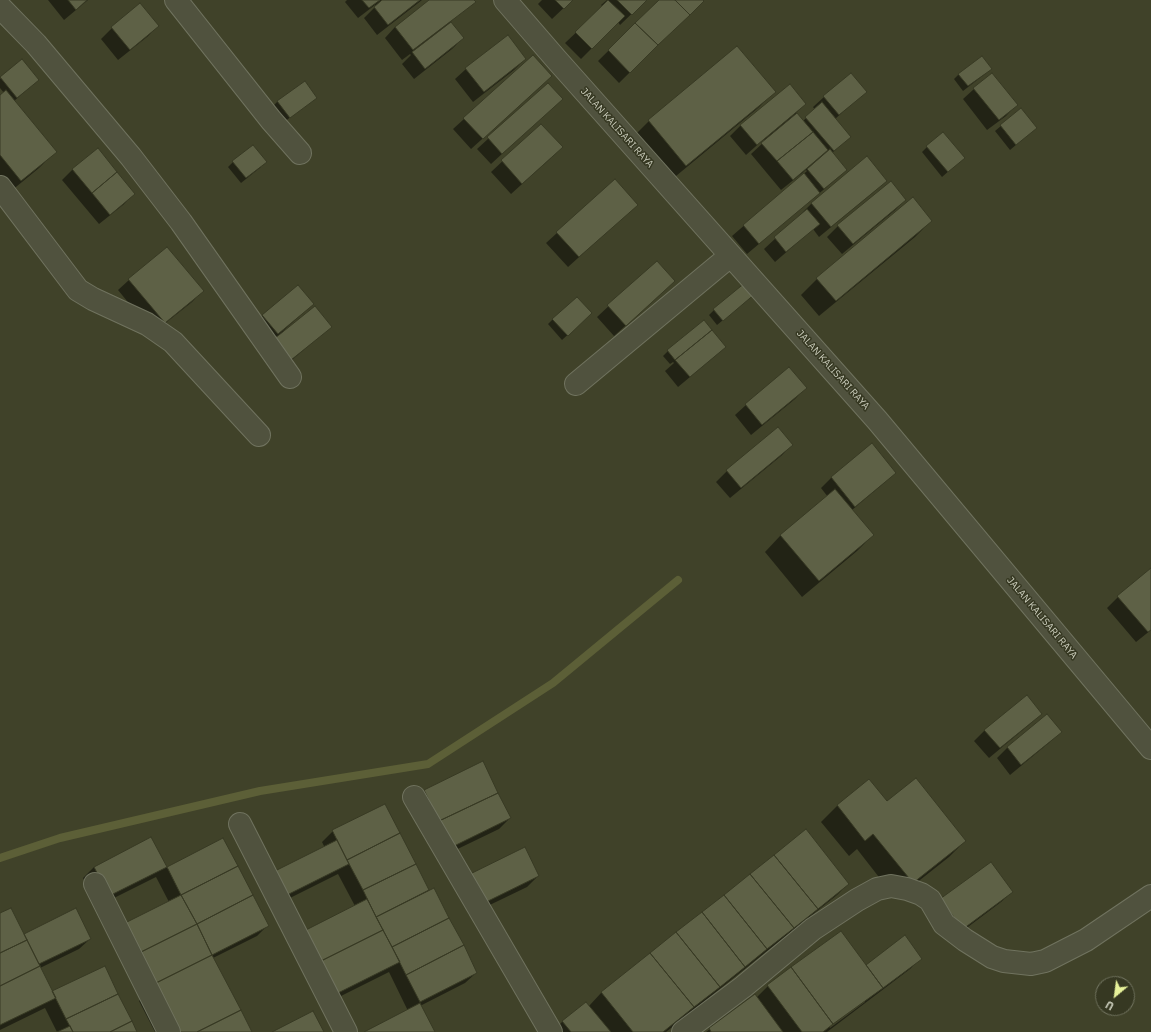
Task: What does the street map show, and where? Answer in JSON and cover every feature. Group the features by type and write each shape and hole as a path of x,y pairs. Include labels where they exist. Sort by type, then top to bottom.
{"street":[{"path":"176,0 271,120 300,153"},
{"name":"JALAN KALISARI RAYA","path":"505,0 730,256 878,420 1151,748"},
{"path":"0,7 36,44 131,157 181,222 290,377"},
{"path":"0,187 78,290 110,308 147,324 173,342 259,435"},
{"path":"576,384 730,256"},
{"path":"414,797 551,1032"},
{"path":"240,824 346,1032"},
{"path":"95,884 169,1032"},
{"path":"683,1032 743,987 813,929 857,900 877,889 891,886 907,889 921,894 930,900 944,924 965,940 992,957 1004,961 1030,964 1045,961 1086,940 1151,896"}],"building":[{"path":"68,0 87,0 76,10"},
{"path":"362,0 380,0 369,8"},
{"path":"382,0 420,0 388,25 374,7"},
{"path":"429,0 474,0 476,2 413,50 395,27"},
{"path":"555,0 573,0 564,9"},
{"path":"608,0 625,16 592,49 575,32"},
{"path":"617,0 647,0 632,15"},
{"path":"659,0 675,0 690,15 658,45 635,23"},
{"path":"675,0 703,0 704,1 690,15"},
{"path":"140,3 159,26 130,50 111,27"},
{"path":"451,22 464,38 425,69 412,52"},
{"path":"635,23 658,45 630,73 608,50"},
{"path":"508,35 526,59 484,92 465,68"},
{"path":"737,46 776,92 686,166 648,120"},
{"path":"533,55 552,76 483,139 463,118"},
{"path":"982,56 992,69 968,86 958,74"},
{"path":"22,59 39,80 17,98 0,77"},
{"path":"851,73 867,92 839,115 823,96"},
{"path":"992,73 1018,105 999,120 973,88"},
{"path":"305,81 317,98 290,118 277,101"},
{"path":"548,83 563,99 502,154 487,137"},
{"path":"790,84 806,104 757,145 740,125"},
{"path":"6,90 57,152 21,181 0,155 0,95"},
{"path":"822,102 851,137 834,151 805,117"},
{"path":"1021,108 1037,128 1016,145 1000,125"},
{"path":"797,113 813,132 777,161 761,143"},
{"path":"541,124 563,147 522,184 501,160"},
{"path":"813,132 828,150 793,180 777,161"},
{"path":"943,132 965,158 948,172 926,146"},
{"path":"253,145 267,162 246,178 232,161"},
{"path":"98,148 117,172 92,193 72,169"},
{"path":"830,149 847,170 824,189 807,169"},
{"path":"867,156 887,181 831,227 811,203"},
{"path":"117,172 135,194 110,215 92,193"},
{"path":"804,173 820,193 759,244 743,225"},
{"path":"615,179 638,205 579,257 556,232"},
{"path":"891,181 906,200 853,244 837,225"},
{"path":"913,197 932,221 836,301 816,278"},
{"path":"807,209 820,224 786,252 774,237"},
{"path":"167,247 204,291 165,323 128,279"},
{"path":"657,261 675,281 626,326 607,305"},
{"path":"746,282 756,293 723,321 713,309"},
{"path":"298,285 314,304 278,334 262,315"},
{"path":"577,297 592,313 568,336 552,319"},
{"path":"315,306 332,327 291,360 274,339"},
{"path":"704,320 712,330 675,360 667,350"},
{"path":"712,330 726,347 690,377 675,360"},
{"path":"789,367 807,388 762,425 745,404"},
{"path":"778,427 793,445 741,488 726,470"},
{"path":"872,443 896,473 855,507 831,477"},
{"path":"835,489 874,535 819,581 780,535"},
{"path":"1151,568 1151,630 1148,632 1117,596"},
{"path":"1027,695 1042,714 1000,748 984,730"},
{"path":"1047,714 1062,732 1021,765 1007,747"},
{"path":"483,761 498,793 439,821 424,790"},
{"path":"916,778 966,841 913,883 873,834 865,841 837,805 869,779 887,801"},
{"path":"498,793 511,818 452,847 439,821"},
{"path":"385,804 400,833 347,860 332,830"},
{"path":"806,829 849,884 818,909 774,855"},
{"path":"400,833 416,864 363,890 347,860"},
{"path":"151,837 167,867 109,896 94,867"},
{"path":"223,838 238,866 181,895 167,867"},
{"path":"337,840 349,864 283,897 271,873"},
{"path":"525,847 539,876 480,905 466,876"},
{"path":"774,855 818,909 794,928 750,874"},
{"path":"991,862 1013,892 963,929 940,899"},
{"path":"416,864 429,890 376,917 363,890"},
{"path":"238,866 253,895 197,924 181,895"},
{"path":"750,874 794,928 767,949 724,895"},
{"path":"434,888 449,918 392,947 376,917"},
{"path":"181,895 197,924 139,953 123,924"},
{"path":"253,895 269,926 212,955 197,924"},
{"path":"724,895 767,949 745,967 702,912"},
{"path":"367,899 383,930 317,963 302,932"},
{"path":"11,908 27,940 0,953 0,913"},
{"path":"76,908 91,939 39,964 24,934"},
{"path":"702,912 745,967 720,987 676,932"},
{"path":"449,918 464,945 406,975 392,947"},
{"path":"197,924 212,955 154,984 139,953"},
{"path":"383,930 400,962 334,995 317,963"},
{"path":"841,931 883,988 833,1024 791,967"},
{"path":"676,932 720,987 694,1007 650,953"},
{"path":"905,935 922,959 883,988 866,965"},
{"path":"27,940 40,966 0,986 0,953"},
{"path":"464,945 477,973 420,1002 406,975"},
{"path":"650,953 694,1007 663,1032 633,1032 601,992"},
{"path":"212,955 241,1010 197,1032 179,1032 154,984"},
{"path":"40,966 56,998 0,1025 0,986"},
{"path":"105,966 118,994 66,1019 52,991"},
{"path":"791,967 833,1024 823,1032 802,1032 767,985"},
{"path":"118,994 132,1021 110,1032 73,1032 66,1019"},
{"path":"755,994 783,1032 711,1032 709,1028"},
{"path":"586,1002 611,1032 571,1032 562,1021"},
{"path":"420,1003 435,1032 364,1032"},
{"path":"241,1010 252,1032 197,1032"},
{"path":"313,1011 324,1032 272,1032"},
{"path":"132,1021 137,1032 110,1032"},
{"path":"70,1026 73,1032 57,1032"}],"waterway":[{"path":"0,858 60,838 260,791 428,764 553,683 678,580"}]}
